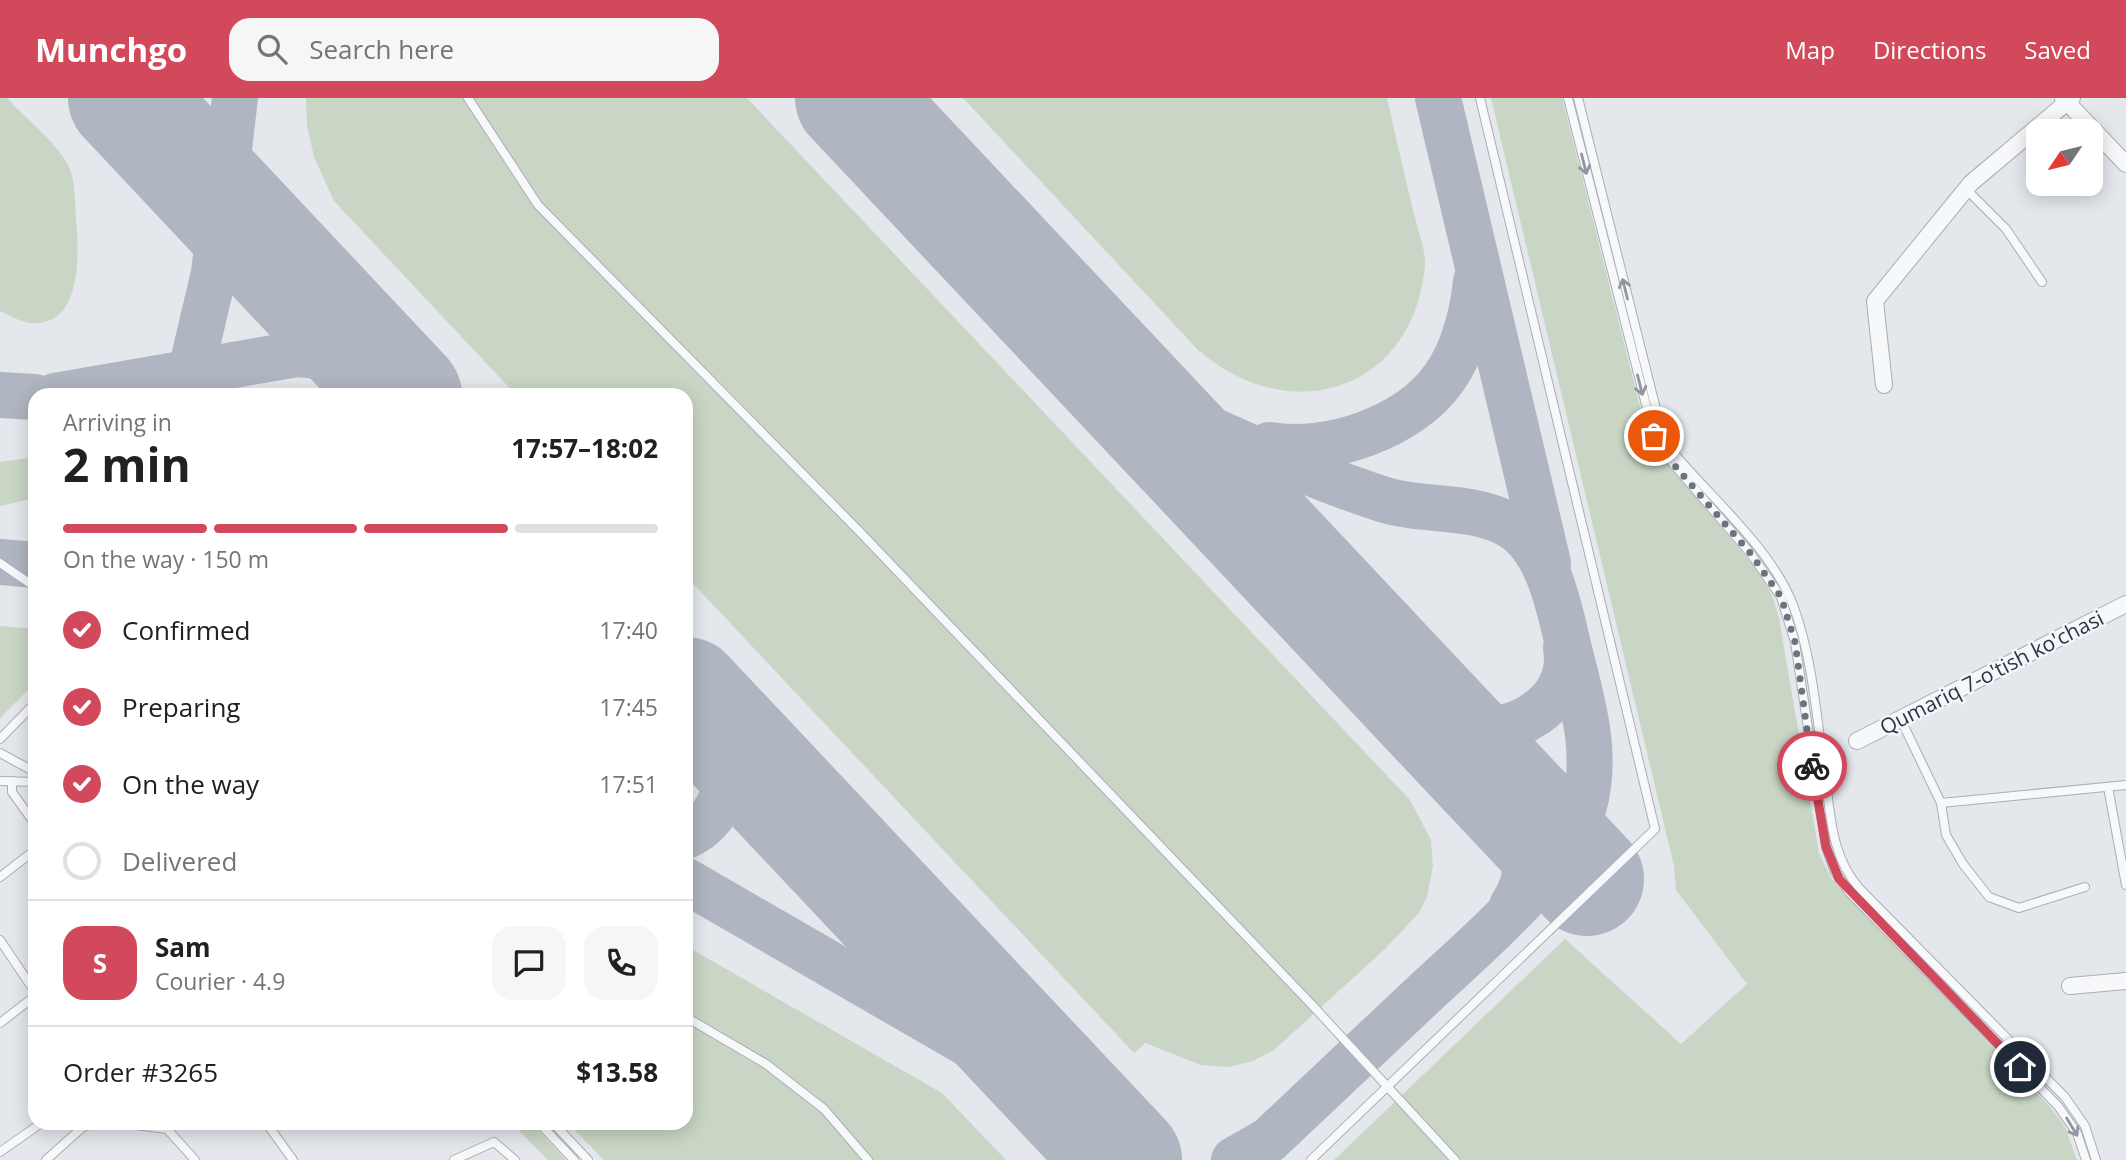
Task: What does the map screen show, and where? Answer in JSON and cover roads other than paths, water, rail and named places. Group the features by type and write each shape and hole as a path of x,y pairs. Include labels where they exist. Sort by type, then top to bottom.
{"street":[{"path":"1884,385 1875,301 1966,189 2067,99 2126,164"},
{"name":"Qumariq 7-o'tish ko'chasi","path":"1857,741 2126,604"},
{"path":"2070,986 2126,981"}],"lane":[{"path":"468,98 538,205 869,541 1314,1007 1455,1160"},
{"path":"1311,1160 1655,829 1480,98"},
{"path":"1568,98 1654,436 1663,452 1751,554 1777,590 1787,612 1795,642 1822,830 1835,872 1849,892 2058,1106 2077,1133 2086,1160"},
{"path":"1578,98 1662,433 1672,451 1758,549 1783,583 1794,607 1809,673 1832,829 1844,868 1858,888 2065,1097 2085,1126 2096,1160"},
{"path":"1966,189 2006,229 2042,282"},
{"path":"0,563 28,582"},
{"path":"0,738 28,710"},
{"path":"1901,720 1941,803 1946,835 1963,864 1989,897 2019,908 2085,887"},
{"path":"0,754 28,768"},
{"path":"0,781 28,782"},
{"path":"12,781 12,792 28,814"},
{"path":"1941,803 2126,785"},
{"path":"2108,787 2126,885"},
{"path":"0,877 28,855"},
{"path":"0,940 28,983"},
{"path":"0,1023 28,1000"},
{"path":"693,1021 766,1064 824,1109 868,1160"},
{"path":"0,1152 31,1130"},
{"path":"46,1160 79,1130"},
{"path":"168,1130 195,1160"},
{"path":"271,1130 293,1160"},
{"path":"546,1130 574,1160"},
{"path":"560,1130 588,1160"},
{"path":"454,1160 494,1142 515,1160"}]}
